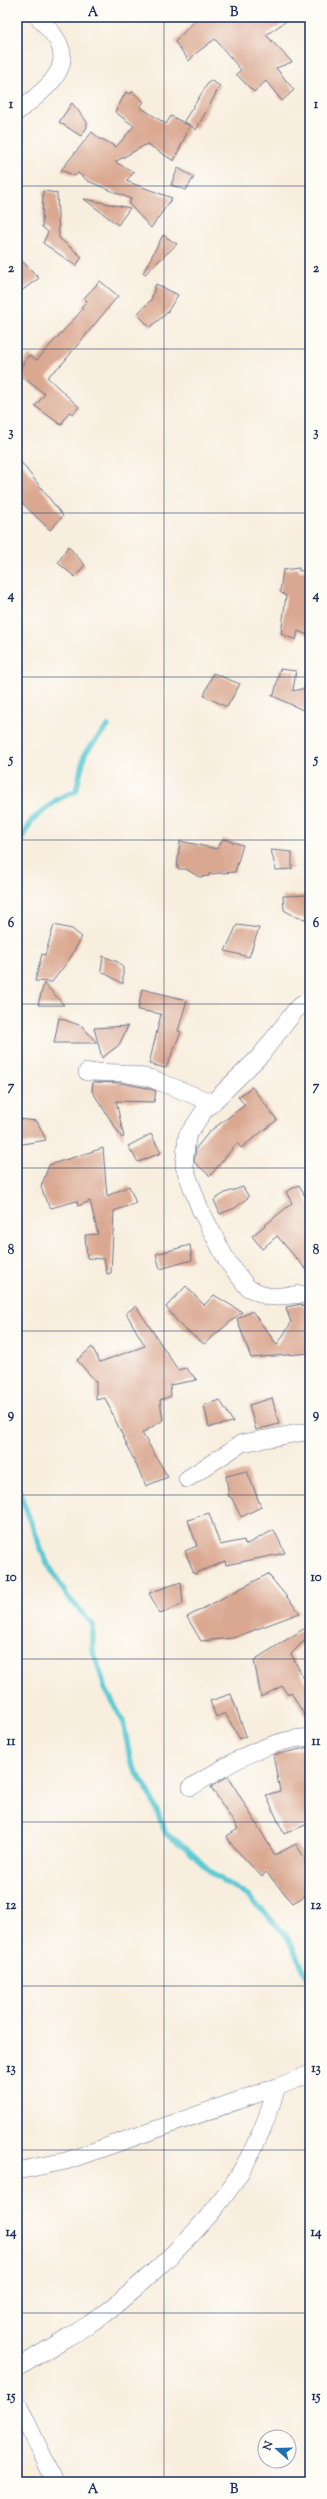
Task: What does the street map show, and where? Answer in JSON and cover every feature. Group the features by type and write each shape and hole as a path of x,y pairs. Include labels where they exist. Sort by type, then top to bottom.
{"street":[{"path":"17,112 58,75 62,62 60,44 38,17"},
{"path":"310,1000 298,1007 260,1056 204,1111 187,1136 184,1166 200,1209 227,1261 248,1288 269,1297 304,1294 310,1298"},
{"path":"87,1072 122,1073 150,1078 213,1103"},
{"path":"187,1479 242,1443 310,1431"},
{"path":"191,1787 251,1751 295,1738 310,1737"},
{"path":"17,2171 66,2161 277,2088 310,2074"},
{"path":"17,2369 42,2351 92,2322 133,2290 204,2224 238,2179 268,2119 277,2088"},
{"path":"17,2401 55,2482"}],"building":[{"path":"198,17 292,17 266,35 292,62 276,68 294,90 282,101 266,81 254,92 236,74 241,70 215,39 195,54 189,61 175,42"},
{"path":"210,80 220,86 196,130 184,121"},
{"path":"126,92 129,94 133,92 144,102 140,107 166,124 171,116 190,126 174,161 147,144 115,162 134,172 126,181 172,198 151,228 129,204 131,199 88,181 78,173 75,176 61,170 92,132 101,140 102,139 116,147 134,126 115,112"},
{"path":"72,103 87,122 87,127 81,136 59,122"},
{"path":"178,168 194,177 186,190 171,185"},
{"path":"43,191 57,193 59,238 82,257 76,266 43,243 48,232 42,227"},
{"path":"84,199 130,208 118,225"},
{"path":"163,235 177,244 145,274 143,273"},
{"path":"17,256 39,278 17,294"},
{"path":"100,281 118,296 62,364 47,377 79,407 73,414 69,412 61,425 35,406 45,394 17,373 29,355 37,360 83,309 81,307 87,301 84,298"},
{"path":"156,284 178,295 166,314 150,327 137,314 151,300"},
{"path":"17,457 63,516 50,530 17,498"},
{"path":"68,546 85,565 75,577 58,563"},
{"path":"299,568 299,571 310,570 310,636 298,631 296,640 281,634 286,596 280,592 283,570"},
{"path":"280,669 296,671 293,691 310,687 307,712 271,695 274,695"},
{"path":"213,673 240,684 227,707 204,696"},
{"path":"223,839 243,845 235,872 209,874 209,876 199,877 186,869 177,869 180,841 217,849"},
{"path":"271,850 292,852 292,869 276,870"},
{"path":"310,895 310,908 306,919 296,917 284,910 283,896"},
{"path":"54,925 72,929 82,937 69,960 52,982 35,981 42,954 45,955"},
{"path":"237,925 259,928 249,957 225,951"},
{"path":"103,956 118,962 123,968 123,984 101,971"},
{"path":"44,983 64,1005 38,1005"},
{"path":"142,989 187,1000 178,1031 181,1032 166,1068 149,1064 161,1014 138,1010"},
{"path":"59,1018 82,1026 97,1043 54,1043"},
{"path":"128,1026 119,1045 102,1058 94,1028"},
{"path":"93,1082 121,1083 147,1088 156,1091 154,1102 116,1101 124,1137 122,1138 92,1091"},
{"path":"252,1087 277,1120 241,1148 237,1143 210,1176 194,1162 196,1148 210,1131 245,1105 238,1097"},
{"path":"17,1119 37,1121 46,1140 17,1145"},
{"path":"151,1134 161,1153 138,1162 128,1146"},
{"path":"103,1148 107,1196 129,1186 136,1203 114,1211 111,1273 107,1274 104,1259 87,1258 85,1235 98,1234 90,1201 78,1206 77,1201 51,1208 46,1201 41,1187 49,1165"},
{"path":"299,1185 310,1206 310,1274 277,1236 262,1249 252,1236 292,1203 286,1192"},
{"path":"243,1187 249,1197 235,1208 220,1214 214,1200 225,1193"},
{"path":"190,1245 192,1260 160,1269 156,1254"},
{"path":"186,1286 204,1305 214,1295 242,1312 204,1344 181,1326 166,1307"},
{"path":"301,1304 310,1313 310,1353 251,1358 237,1319 252,1311 277,1345 291,1323 286,1307"},
{"path":"136,1306 178,1370 186,1368 197,1380 170,1385 171,1396 160,1400 163,1420 142,1433 168,1477 146,1486 105,1398 96,1400 96,1382 77,1360 92,1347 100,1362 145,1346 126,1313"},
{"path":"272,1398 279,1424 256,1430 249,1405"},
{"path":"220,1400 233,1422 209,1427 204,1405"},
{"path":"247,1471 261,1507 241,1517 231,1497 229,1497 226,1476"},
{"path":"209,1513 220,1545 244,1540 245,1545 274,1530 285,1553 226,1565 225,1561 194,1574 185,1551 197,1546 188,1520"},
{"path":"268,1574 300,1613 233,1638 201,1641 187,1617"},
{"path":"181,1582 183,1604 160,1614 149,1593"},
{"path":"310,1625 310,1635 291,1654 310,1690 310,1725 291,1692 288,1695 282,1686 261,1697 254,1660"},
{"path":"231,1694 246,1736 240,1739 225,1713 216,1717 210,1701"},
{"path":"310,1747 310,1823 284,1834 266,1795 280,1791 273,1755"},
{"path":"228,1776 275,1855 296,1844 310,1867 310,1893 293,1903 266,1872 262,1877 231,1844 227,1836 238,1829 211,1787"}],"waterway":[{"path":"17,849 32,820 58,799 76,791 85,753 108,726"},
{"path":"17,1486 45,1559 67,1596 93,1625 93,1650 106,1690 123,1721 131,1763 150,1794 166,1834 185,1847 214,1875 249,1897 286,1935 310,1982"}]}
